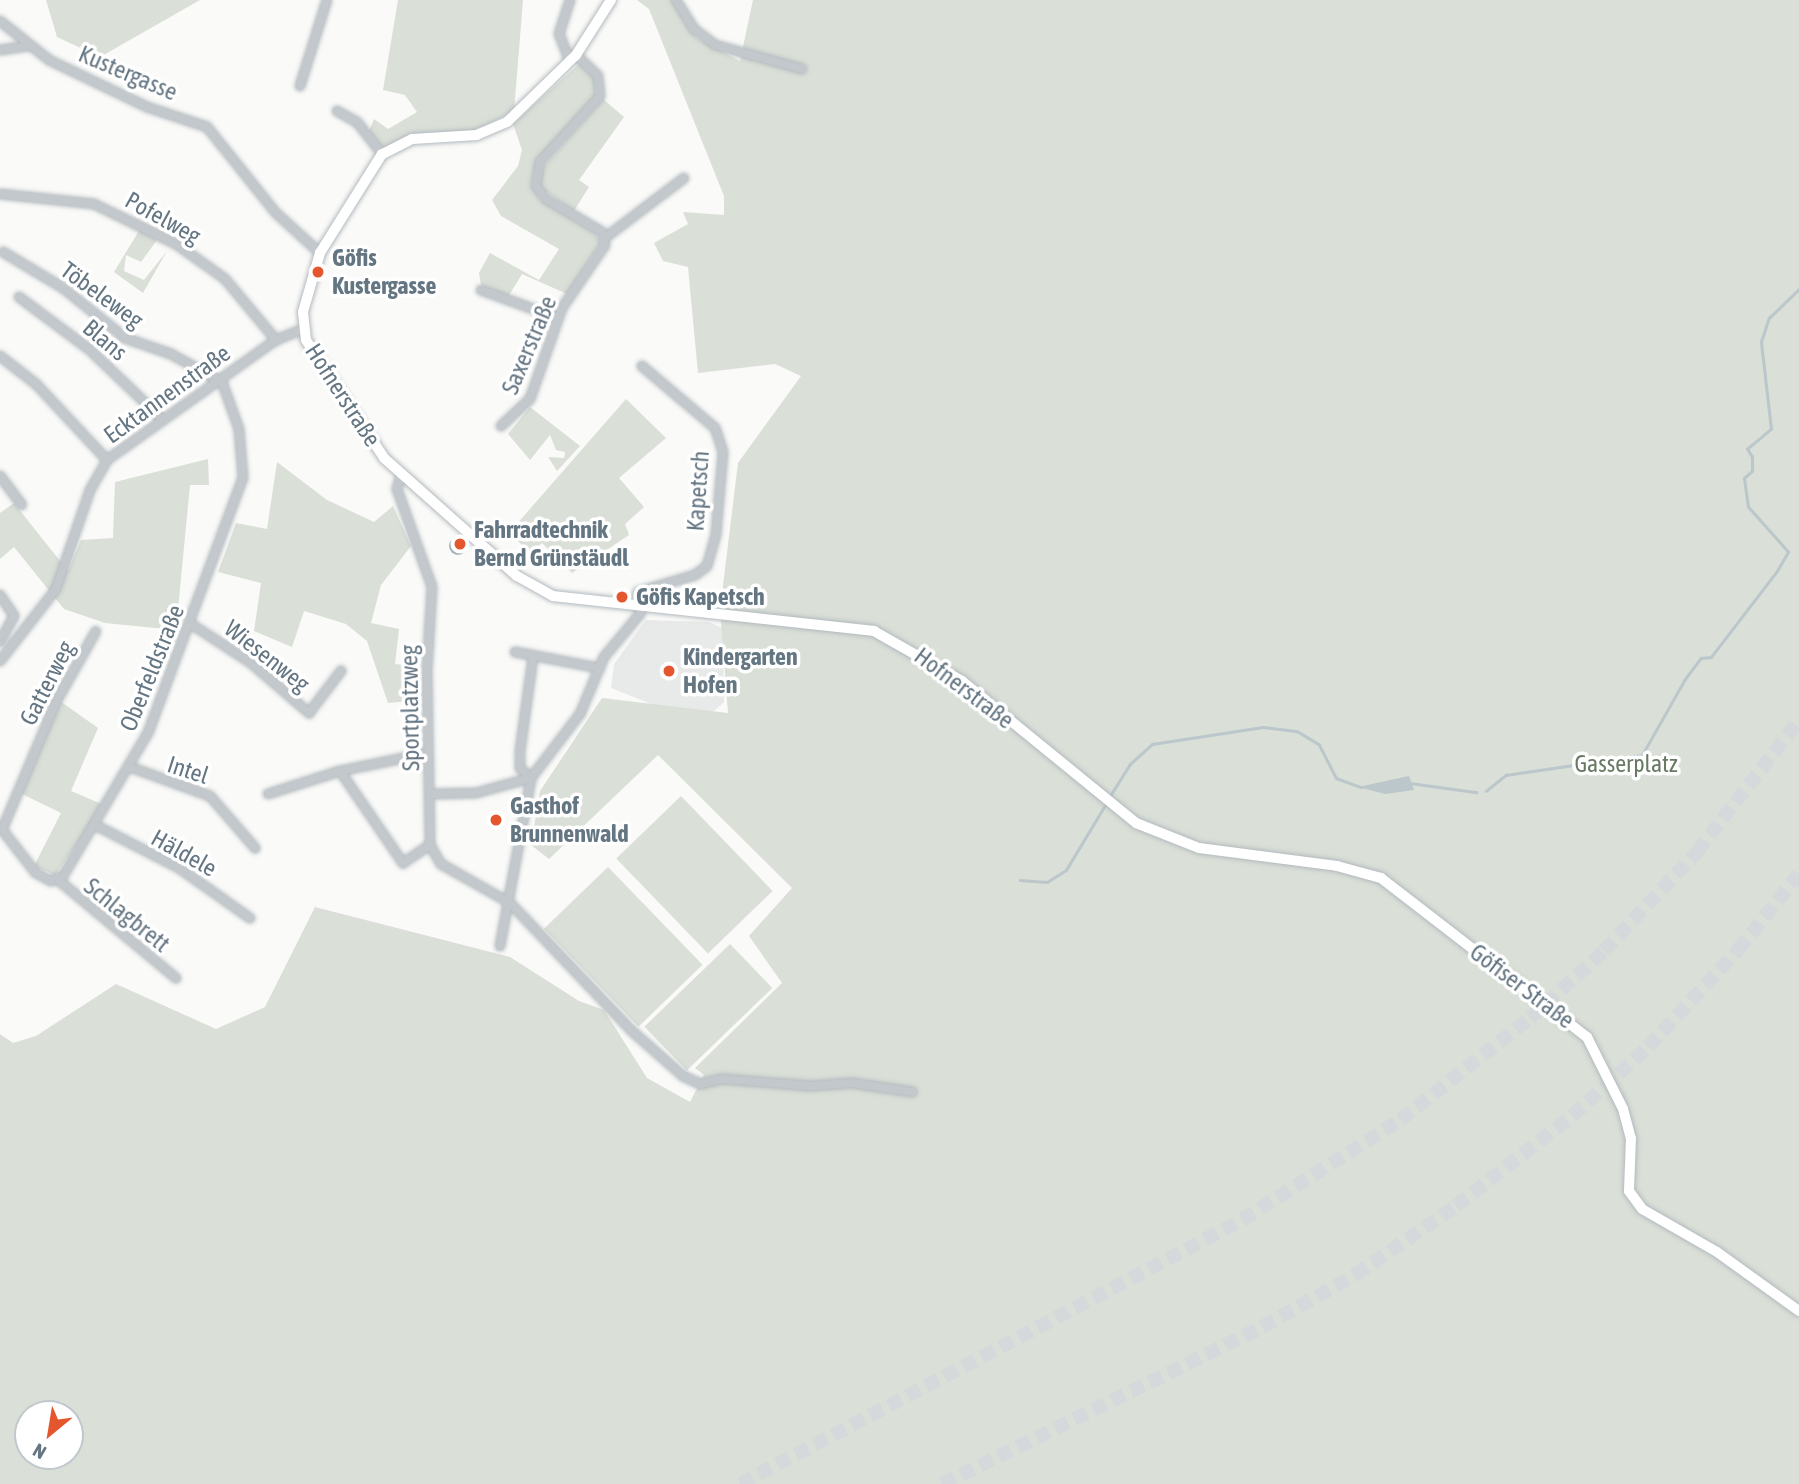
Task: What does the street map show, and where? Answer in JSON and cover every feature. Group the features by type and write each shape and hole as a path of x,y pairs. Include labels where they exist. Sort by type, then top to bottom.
{"main road":[{"path":"382,154 412,139 491,130 573,58 611,0"},
{"name":"Hofnerstraße","path":"382,154 320,253 303,329 321,368 401,475 538,589 573,600 699,610 719,608 749,618 845,625 903,643 962,681 1114,808"},
{"name":"Göfiser Straße","path":"1114,808 1136,823 1199,848 1337,866 1381,878 1405,894 1587,1037 1623,1109 1631,1138 1629,1191 1642,1209 1709,1246 1799,1311"}],"street":[{"path":"300,86 327,0"},
{"path":"570,0 559,34 573,58 598,76 600,96 540,162 536,186 605,238 684,178"},
{"path":"676,0 694,29 715,45 802,69"},
{"name":"Kustergasse","path":"0,21 29,46 147,107 207,127 276,213 320,253"},
{"path":"0,50 29,46"},
{"path":"337,111 357,122 382,154"},
{"name":"Pofelweg","path":"0,194 94,204 176,244 225,279 276,340"},
{"name":"Saxerstraße","path":"500,426 530,399 558,317 605,238"},
{"name":"Töbeleweg","path":"3,252 63,288 125,338 171,354 220,379"},
{"path":"481,290 558,317"},
{"name":"Blans","path":"19,298 90,350 162,419"},
{"name":"Ecktannenstraße","path":"2,658 56,589 90,490 107,460 276,340 303,329"},
{"path":"0,356 36,384 107,460"},
{"name":"Kapetsch","path":"638,604 638,592 695,575 706,566 716,534 723,453 715,428 642,366"},
{"name":"Oberfeldstraße","path":"57,879 68,872 130,767 191,624 243,478 239,429 220,379"},
{"name":"Sportplatzweg","path":"401,475 397,489 432,587 428,753 431,794 430,845"},
{"path":"0,476 22,505"},
{"path":"0,595 14,616 0,643 2,658"},
{"path":"500,946 531,778 580,714 611,646 640,614 638,604"},
{"name":"Wiesenweg","path":"191,624 251,663 309,713 341,671"},
{"name":"Gatterweg","path":"1,829 56,702 96,631"},
{"path":"514,652 599,668"},
{"path":"531,778 520,768 520,751 533,657"},
{"path":"268,794 340,771 428,753"},
{"name":"Intel","path":"130,767 210,796 255,848"},
{"path":"340,771 403,863 430,845 451,872 510,903 633,1032 700,1084 722,1079 811,1086 852,1083 912,1093"},
{"path":"431,794 476,793 531,778"},
{"name":"Häldele","path":"97,826 179,868 250,918"},
{"path":"1,829 36,873 57,879"},
{"name":"Schlagbrett","path":"57,879 176,978"}],"shaded area":[{"name":"Kindergarten Hofen","path":"646,620 708,622 723,628 724,702 714,711 676,714 611,688 614,664"},
{"path":"1409,776 1414,790 1385,794 1358,787"}],"green space":[{"path":"46,0 200,0 100,57 57,37"},
{"path":"398,0 523,0 514,111 476,131 414,135 382,148 369,131 374,119 388,129 417,112 405,95 383,90"},
{"name":"Gasserplatz","path":"637,0 673,0 696,38 740,61 753,0 1799,0 1799,1484 0,1484 0,1034 13,1043 36,1036 116,984 216,1029 265,1007 315,907 510,957 579,1001 604,1010 647,1078 690,1102 704,1075 695,1068 782,983 749,936 792,888 658,755 549,859 531,845 540,791 602,698 728,713 720,610 738,463 801,376 775,364 698,373 688,267 663,261 654,243 688,224 683,212 724,215 724,196 649,9"},
{"path":"580,63 594,76 595,98 536,162 531,185 541,201 595,233 600,243 567,294 522,274 508,297 481,285 479,273 490,253 539,280 559,249 501,216 492,200 518,166 522,150 513,124"},
{"path":"603,99 624,117 579,180 589,187 574,211 541,188 540,171"},
{"path":"140,229 157,240 141,262 126,255 124,271 144,280 167,251 143,293 114,272"},
{"path":"626,399 666,438 619,478 644,507 625,524 629,535 572,573 542,543 531,553 509,533"},
{"path":"530,407 580,446 557,471 548,457 564,458 565,452 556,450 550,435 530,460 508,434"},
{"path":"208,459 209,485 190,485 176,630 105,623 64,609 14,547 0,559 0,513 14,503 68,571 81,540 113,538 115,482"},
{"path":"277,462 327,500 374,522 393,506 411,546 381,585 371,623 399,629 395,664 421,667 420,700 388,703 367,641 346,624 304,611 292,647 254,631 261,583 218,572 236,523 267,529"},
{"path":"60,701 98,728 71,791 104,805 55,875 34,866 61,813 20,793"},
{"path":"681,796 773,891 708,953 616,859"},
{"path":"608,867 702,965 638,1027 544,929"},
{"path":"730,944 772,988 687,1071 644,1027"}],"building":[{"name":"Fahrradtechnik Bernd Grünstäudl","path":"454,537 462,537 467,546 465,553 454,555 449,550 449,542"}],"waterway":[{"path":"1486,791 1506,775 1642,755 1685,679 1701,658 1711,657 1777,571 1788,552 1748,507 1744,478 1752,471 1752,457 1747,449 1771,429 1761,342 1769,318 1799,289"},
{"path":"1110,796 1130,764 1152,744 1263,727 1297,731 1319,744 1336,778 1361,787"},
{"path":"1410,783 1476,792"},
{"path":"1020,880 1047,882 1066,870 1107,802"}],"tunnel":[{"path":"740,1484 1242,1220 1400,1120 1530,1018 1604,951 1697,852 1799,720"},
{"path":"942,1484 1262,1327 1355,1275 1456,1206 1572,1116 1648,1047 1738,950 1799,874"}],"place":[{"name":"Göfis Kustergasse","path":"318,272"},
{"name":"Fahrradtechnik Bernd Grünstäudl","path":"460,544"},
{"name":"Göfis Kapetsch","path":"622,597"},
{"name":"Kindergarten Hofen","path":"669,671"},
{"name":"Gasthof Brunnenwald","path":"496,820"}]}
